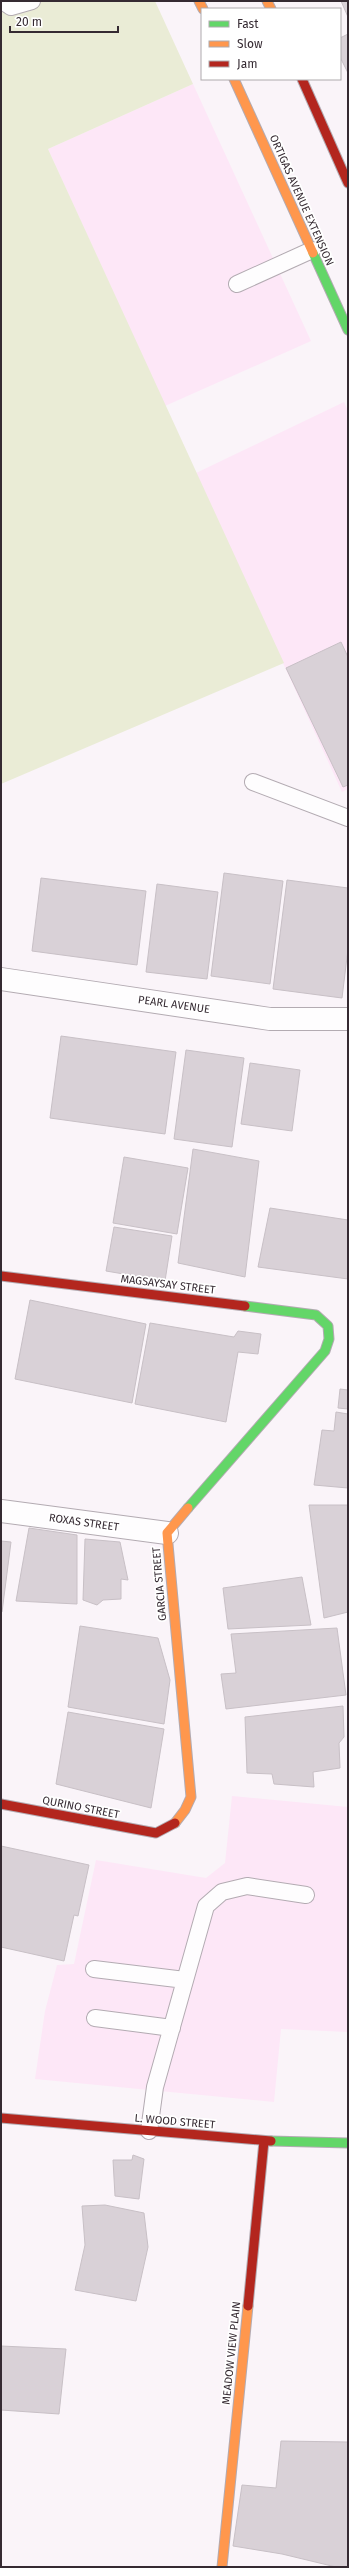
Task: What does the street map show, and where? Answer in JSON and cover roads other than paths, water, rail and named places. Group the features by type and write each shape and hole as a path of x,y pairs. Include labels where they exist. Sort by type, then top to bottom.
{"street":[{"name":"ORTIGAS AVENUE EXTENSION","path":"234,80 348,330"},
{"path":"302,80 348,183"},
{"name":"PEARL AVENUE","path":"1,978 270,1019 348,1019"},
{"name":"MAGSAYSAY STREET","path":"1,1276 300,1312 316,1315 328,1326"},
{"name":"GARCIA STREET","path":"156,1833 171,1828 185,1815 191,1797 166,1533 325,1351 329,1339 328,1326"},
{"name":"ROXAS STREET","path":"1,1511 166,1533"},
{"name":"QURINO STREET","path":"1,1804 156,1833"},
{"name":"L. WOOD STREET","path":"1,2118 264,2141 348,2143"},
{"name":"MEADOW VIEW PLAIN","path":"222,2567 264,2141"}],"lane":[{"path":"2,1 12,7 32,1"},
{"path":"237,284 312,250"},
{"path":"253,782 348,818"},
{"path":"149,2131 155,2088 206,1906 222,1892 247,1886 306,1895"},
{"path":"94,1969 185,1980"},
{"path":"94,2018 172,2028"}]}
